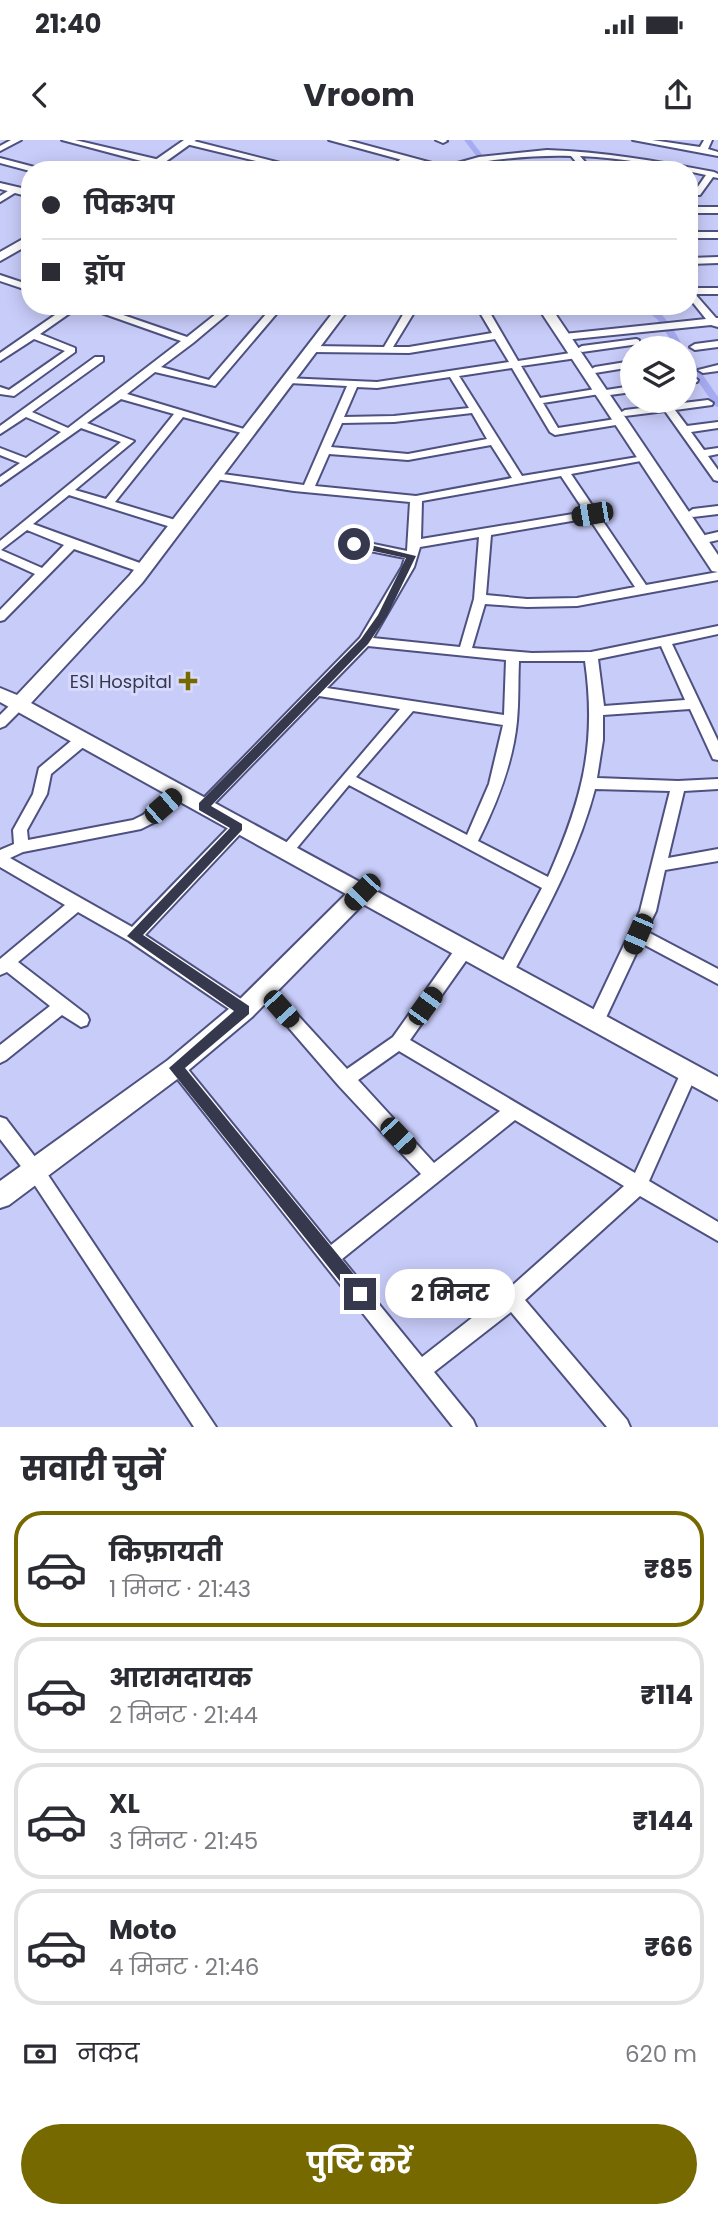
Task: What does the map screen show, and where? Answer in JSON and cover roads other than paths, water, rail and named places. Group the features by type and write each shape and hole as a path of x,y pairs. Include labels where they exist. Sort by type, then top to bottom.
{"street":[{"path":"0,149 17,140"},
{"path":"66,140 141,161"},
{"path":"89,146 99,140"},
{"path":"334,140 420,161"},
{"path":"527,140 534,161"},
{"path":"638,140 718,154"},
{"path":"703,150 708,140"},
{"path":"156,161 187,141 268,161"},
{"path":"468,161 488,156 530,153 574,153 632,161"},
{"path":"574,153 580,161"},
{"path":"404,161 407,158"},
{"path":"614,158 617,161"},
{"path":"0,160 21,166"},
{"path":"698,192 715,175"},
{"path":"0,186 21,192"},
{"path":"0,199 14,191"},
{"path":"698,210 718,210"},
{"path":"698,235 718,235"},
{"path":"0,257 21,244"},
{"path":"0,266 21,253"},
{"path":"698,261 718,260"},
{"path":"0,278 21,285"},
{"path":"698,292 718,291"},
{"path":"698,302 716,323"},
{"path":"0,358 62,315"},
{"path":"113,315 190,341"},
{"path":"0,482 119,395 221,315"},
{"path":"153,368 211,384 270,315"},
{"path":"0,723 144,569 338,315"},
{"path":"386,351 408,315"},
{"path":"487,315 555,432 644,413"},
{"path":"551,315 595,370 606,391"},
{"path":"558,315 606,391 715,542"},
{"path":"289,380 377,385 454,375 517,365 574,344 656,326 716,323"},
{"path":"0,431 99,359 33,335"},
{"path":"312,349 409,350 499,335"},
{"path":"574,344 620,343"},
{"path":"697,347 718,345"},
{"path":"5,392 81,353"},
{"path":"595,370 620,367"},
{"path":"702,370 718,368"},
{"path":"454,375 519,480"},
{"path":"308,489 353,385"},
{"path":"538,401 620,390"},
{"path":"5,392 36,404"},
{"path":"119,395 250,432"},
{"path":"697,404 708,403"},
{"path":"338,420 394,419 475,410"},
{"path":"25,413 69,432"},
{"path":"108,504 181,413"},
{"path":"672,413 718,478"},
{"path":"624,417 646,457 718,567"},
{"path":"80,424 152,449"},
{"path":"684,430 718,425"},
{"path":"0,547 129,441"},
{"path":"325,450 408,457 494,441"},
{"path":"0,451 28,461"},
{"path":"701,454 718,451"},
{"path":"215,476 308,489 416,499 646,457"},
{"path":"564,471 643,590"},
{"path":"67,491 178,525"},
{"path":"203,806 365,642 396,591 413,550 416,499"},
{"path":"693,513 718,510"},
{"path":"354,544 413,550 485,532 592,514"},
{"path":"25,525 144,569"},
{"path":"465,652 480,599 485,532"},
{"path":"3,611 72,544"},
{"path":"0,554 44,573"},
{"path":"480,599 527,603 577,602 718,576"},
{"path":"365,642 513,656 591,656 718,630"},
{"path":"664,640 718,755"},
{"path":"470,843 495,791 506,755 513,656"},
{"path":"505,972 552,886 580,814 588,783 597,711 591,656"},
{"path":"316,691 510,721"},
{"path":"0,694 718,1089"},
{"path":"597,711 694,704"},
{"path":"286,851 410,706"},
{"path":"21,847 20,831 40,794 44,772 82,740"},
{"path":"347,778 552,886"},
{"path":"588,783 678,786 718,783"},
{"path":"596,1021 648,911 678,786"},
{"path":"0,858 21,847 136,825 148,819 178,793"},
{"path":"134,936 238,827"},
{"path":"660,864 718,856"},
{"path":"0,858 134,936 244,1010"},
{"path":"0,1196 176,1068 265,991 362,892"},
{"path":"77,904 3,965 81,1020"},
{"path":"638,934 718,977"},
{"path":"345,1080 399,1042 464,950"},
{"path":"265,991 433,1174"},
{"path":"0,1055 62,1006"},
{"path":"399,1042 512,1112 718,1232"},
{"path":"176,1068 466,1427"},
{"path":"421,1370 512,1299 638,1186 689,1073"},
{"path":"330,1256 512,1112"},
{"path":"0,1125 36,1172 206,1427"},
{"path":"512,1299 620,1427"}],"waterway":[{"path":"467,140 484,161"},
{"path":"657,315 672,336"},
{"path":"697,373 718,404"}],"place":[{"name":"ESI Hospital","path":"188,681"}]}
